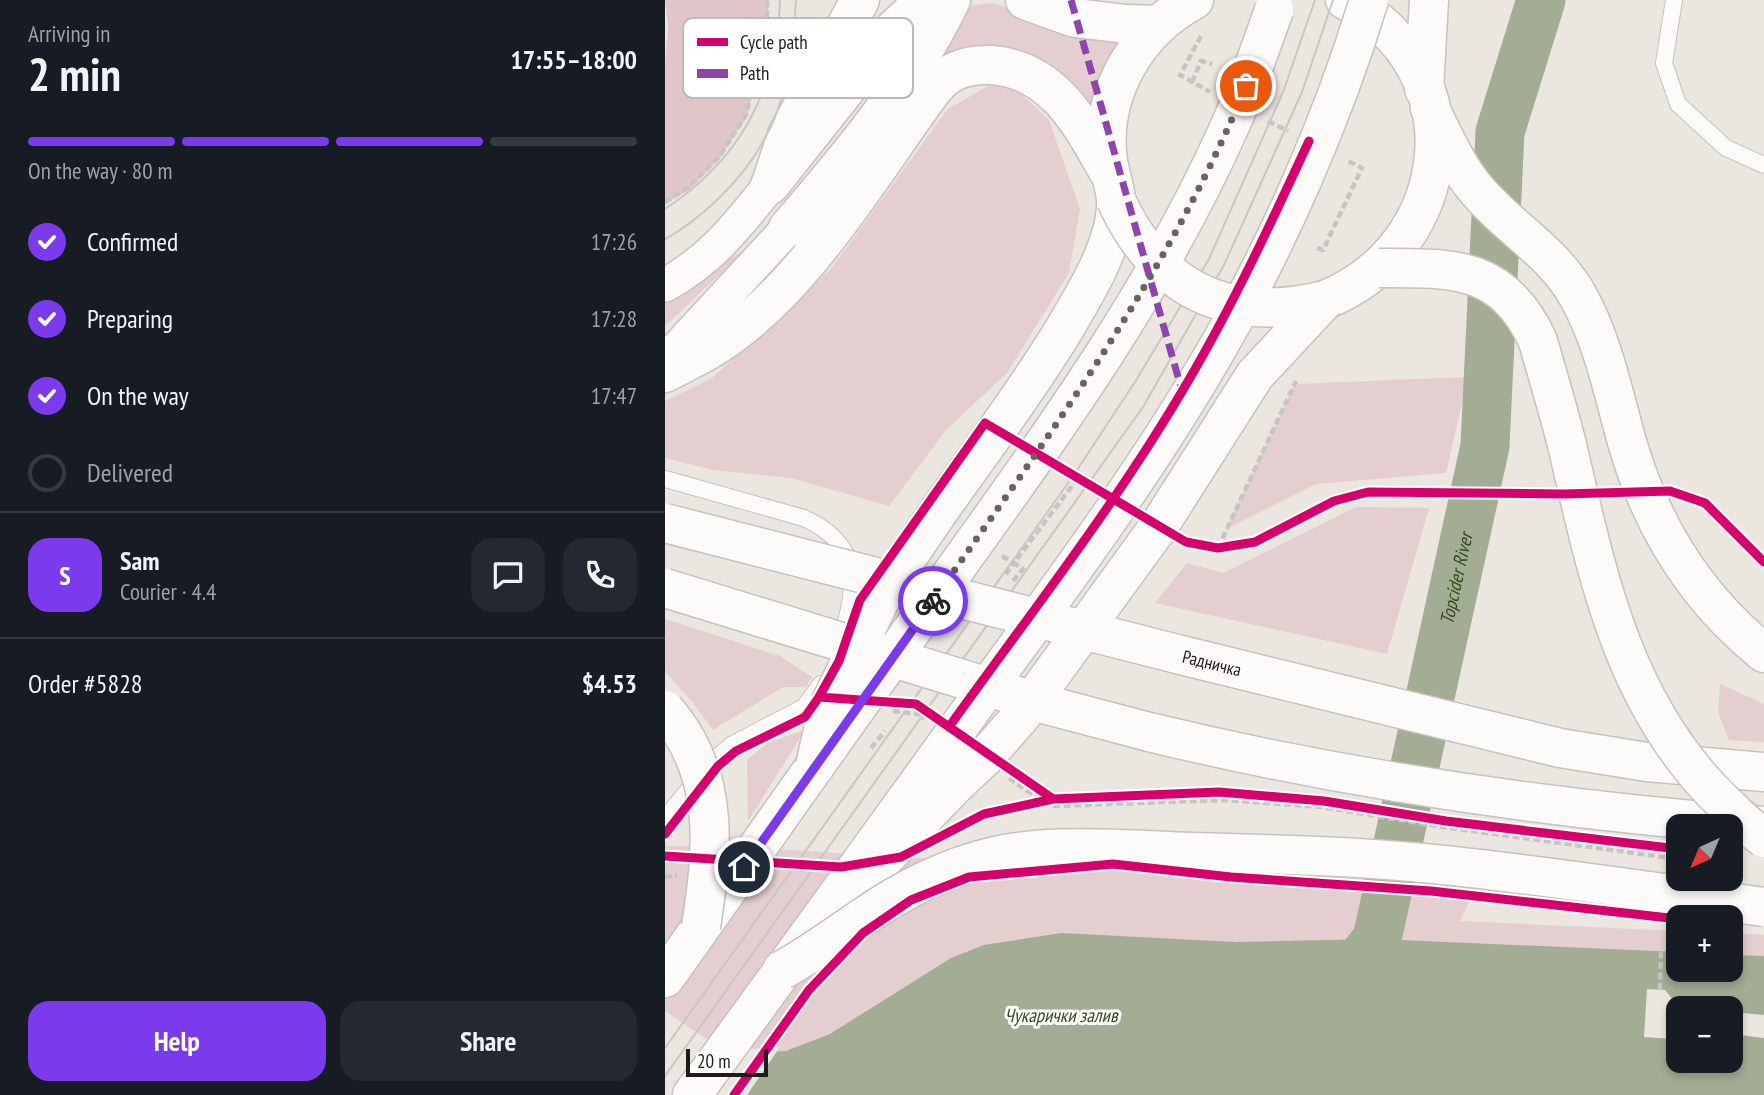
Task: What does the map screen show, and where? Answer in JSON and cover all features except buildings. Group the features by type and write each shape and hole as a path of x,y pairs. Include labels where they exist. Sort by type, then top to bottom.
{"main road":[{"path":"850,18 860,0"},
{"path":"906,18 936,0"},
{"path":"913,69 931,41 951,0"},
{"path":"1025,0 1075,18 1126,24 1180,8"},
{"path":"665,978 1038,453 1126,318 1165,252 1229,128 1277,0"},
{"path":"1345,0 1380,23 1398,43 1413,65 1456,159 1475,188 1560,269 1577,294 1595,331 1644,493 1661,531 1696,585 1730,622 1764,653"},
{"path":"692,1095 1121,499 1214,355 1250,289 1310,158 1369,0"},
{"path":"804,237 941,79 957,69 977,65 1002,66 1041,82 1078,118 1112,186 1128,226 1144,250 1164,270 1187,286 1231,304 1269,309 1297,307 1325,300 1353,287 1379,268 1405,239 1423,205 1429,187 1434,148 1427,99 1429,0"},
{"path":"815,766 828,708 885,590 1026,388 1075,310 1107,247 1111,234 1112,186 1107,131 1115,92 1132,55 1180,8"},
{"path":"770,185 787,135 807,98"},
{"path":"770,185 840,98"},
{"path":"665,373 713,348 762,308 804,237 839,169 892,98"},
{"path":"1379,268 1451,270 1475,275 1499,289 1524,313 1538,341 1605,598 1623,652 1649,707 1671,742 1702,782 1764,838"},
{"path":"845,885 875,868 985,757 1021,716 1159,526 1255,375 1325,300"},
{"name":"Радничка","path":"665,523 1336,694 1560,748 1609,757 1764,772"},
{"path":"665,588 1047,705 1149,732 1318,792 1451,814 1681,819 1764,826"},
{"path":"665,710 684,736 698,766 710,811 711,845 701,927"},
{"path":"782,970 912,886 995,856 1027,851 1178,851 1390,861 1496,871 1764,907"}],"street":[{"path":"665,285 713,252 770,185"},
{"path":"665,361 804,237"}],"lane":[{"path":"1674,0 1664,63 1678,104 1725,148 1764,165"},
{"path":"665,480 804,518 820,525 840,544 853,573 850,607 839,646 822,683 809,703 795,713 731,745 712,762 665,818"}],"path":[{"path":"767,0 767,18"},
{"path":"1192,82 1201,61 1212,64"},
{"path":"665,202 689,187 719,157 745,116 750,98"},
{"path":"1317,248 1323,250 1362,168"},
{"path":"1066,471 1090,485"},
{"path":"1207,546 1230,546"},
{"path":"888,702 916,704 920,711 931,714"},
{"path":"870,749 885,731"},
{"path":"1011,770 1053,799"},
{"path":"1031,804 1053,799 1219,792 1318,792 1666,847"},
{"path":"1451,814 1666,857"},
{"path":"1660,990 1661,951"}],"shaded area":[{"path":"665,0 768,0 768,18 683,18 683,98 751,98 747,116 720,158 690,189 665,204 665,68 668,26"},
{"path":"992,3 1053,23 1122,38 1091,108 1024,61 920,75 961,7"},
{"path":"991,84 1016,89 1049,120 1080,209 1069,273 1007,373 946,430 889,506 791,478 713,470 665,458 665,401 712,378 831,269 947,110"},
{"path":"748,248 665,326 665,296"},
{"path":"1468,377 1446,473 1316,484 1226,529 1295,384"},
{"path":"1356,507 1429,508 1387,654 1155,603 1187,563 1223,573"},
{"path":"665,619 780,656 812,677 806,687 783,687 713,730 665,671"},
{"path":"1720,684 1764,704 1764,742 1729,740 1718,712"},
{"path":"805,730 748,821 747,760 769,742"},
{"name":"Чукарички залив","path":"665,846 726,846 1117,871 1479,872 1460,921 1666,930 1666,982 1743,982 1743,934 1764,935 1764,1095 665,1095"}],"water":[{"name":"Чукарички залив","path":"1061,933 1235,942 1377,939 1666,951 1666,982 1743,982 1743,955 1764,956 1764,1095 665,1095 665,1015 703,1041 739,1053 786,1051 830,1034 951,958 984,945"}],"pier":[{"path":"1647,989 1665,990 1670,996 1666,996 1666,1039 1644,1037"},
{"path":"665,1011 705,1038 740,1050 780,1047 747,1095 665,1095"},
{"path":"1743,1013 1764,1015 1764,1038 1743,1035"}],"waterway":[{"name":"Topcider River","path":"1336,992 1377,939 1485,446 1500,132 1541,0"}],"tram line":[{"path":"778,18 780,0"},
{"path":"795,18 796,0"},
{"path":"665,1048 1071,479 1135,382 1209,259 1283,92 1315,0"},
{"path":"665,1076 1143,407 1224,265 1302,92 1333,0"},
{"path":"665,209 715,168 734,145 759,98"},
{"path":"665,239 692,221 738,178 768,133 781,98"}],"marked path":[{"path":"1071,0 1182,391"}],"cycle path":[{"path":"949,727 1072,558 1160,428 1236,294 1309,141"},
{"path":"819,697 839,661 860,600 985,423 1186,542 1218,548 1255,542 1334,501 1368,492 1564,494 1670,491 1705,503 1764,562"},
{"path":"665,834 718,766 736,751 805,717 819,697 916,704 1053,799 1219,792 1324,801 1446,821 1666,848"},
{"path":"665,856 841,867 901,857 984,814 1053,799"},
{"path":"734,1095 809,990 863,933 911,900 969,877 1113,864 1231,877 1431,891 1666,918"}],"way so far":[{"path":"933,601 1038,453 1126,318 1205,177 1246,86"}],"route":[{"path":"744,867 933,601"}]}
